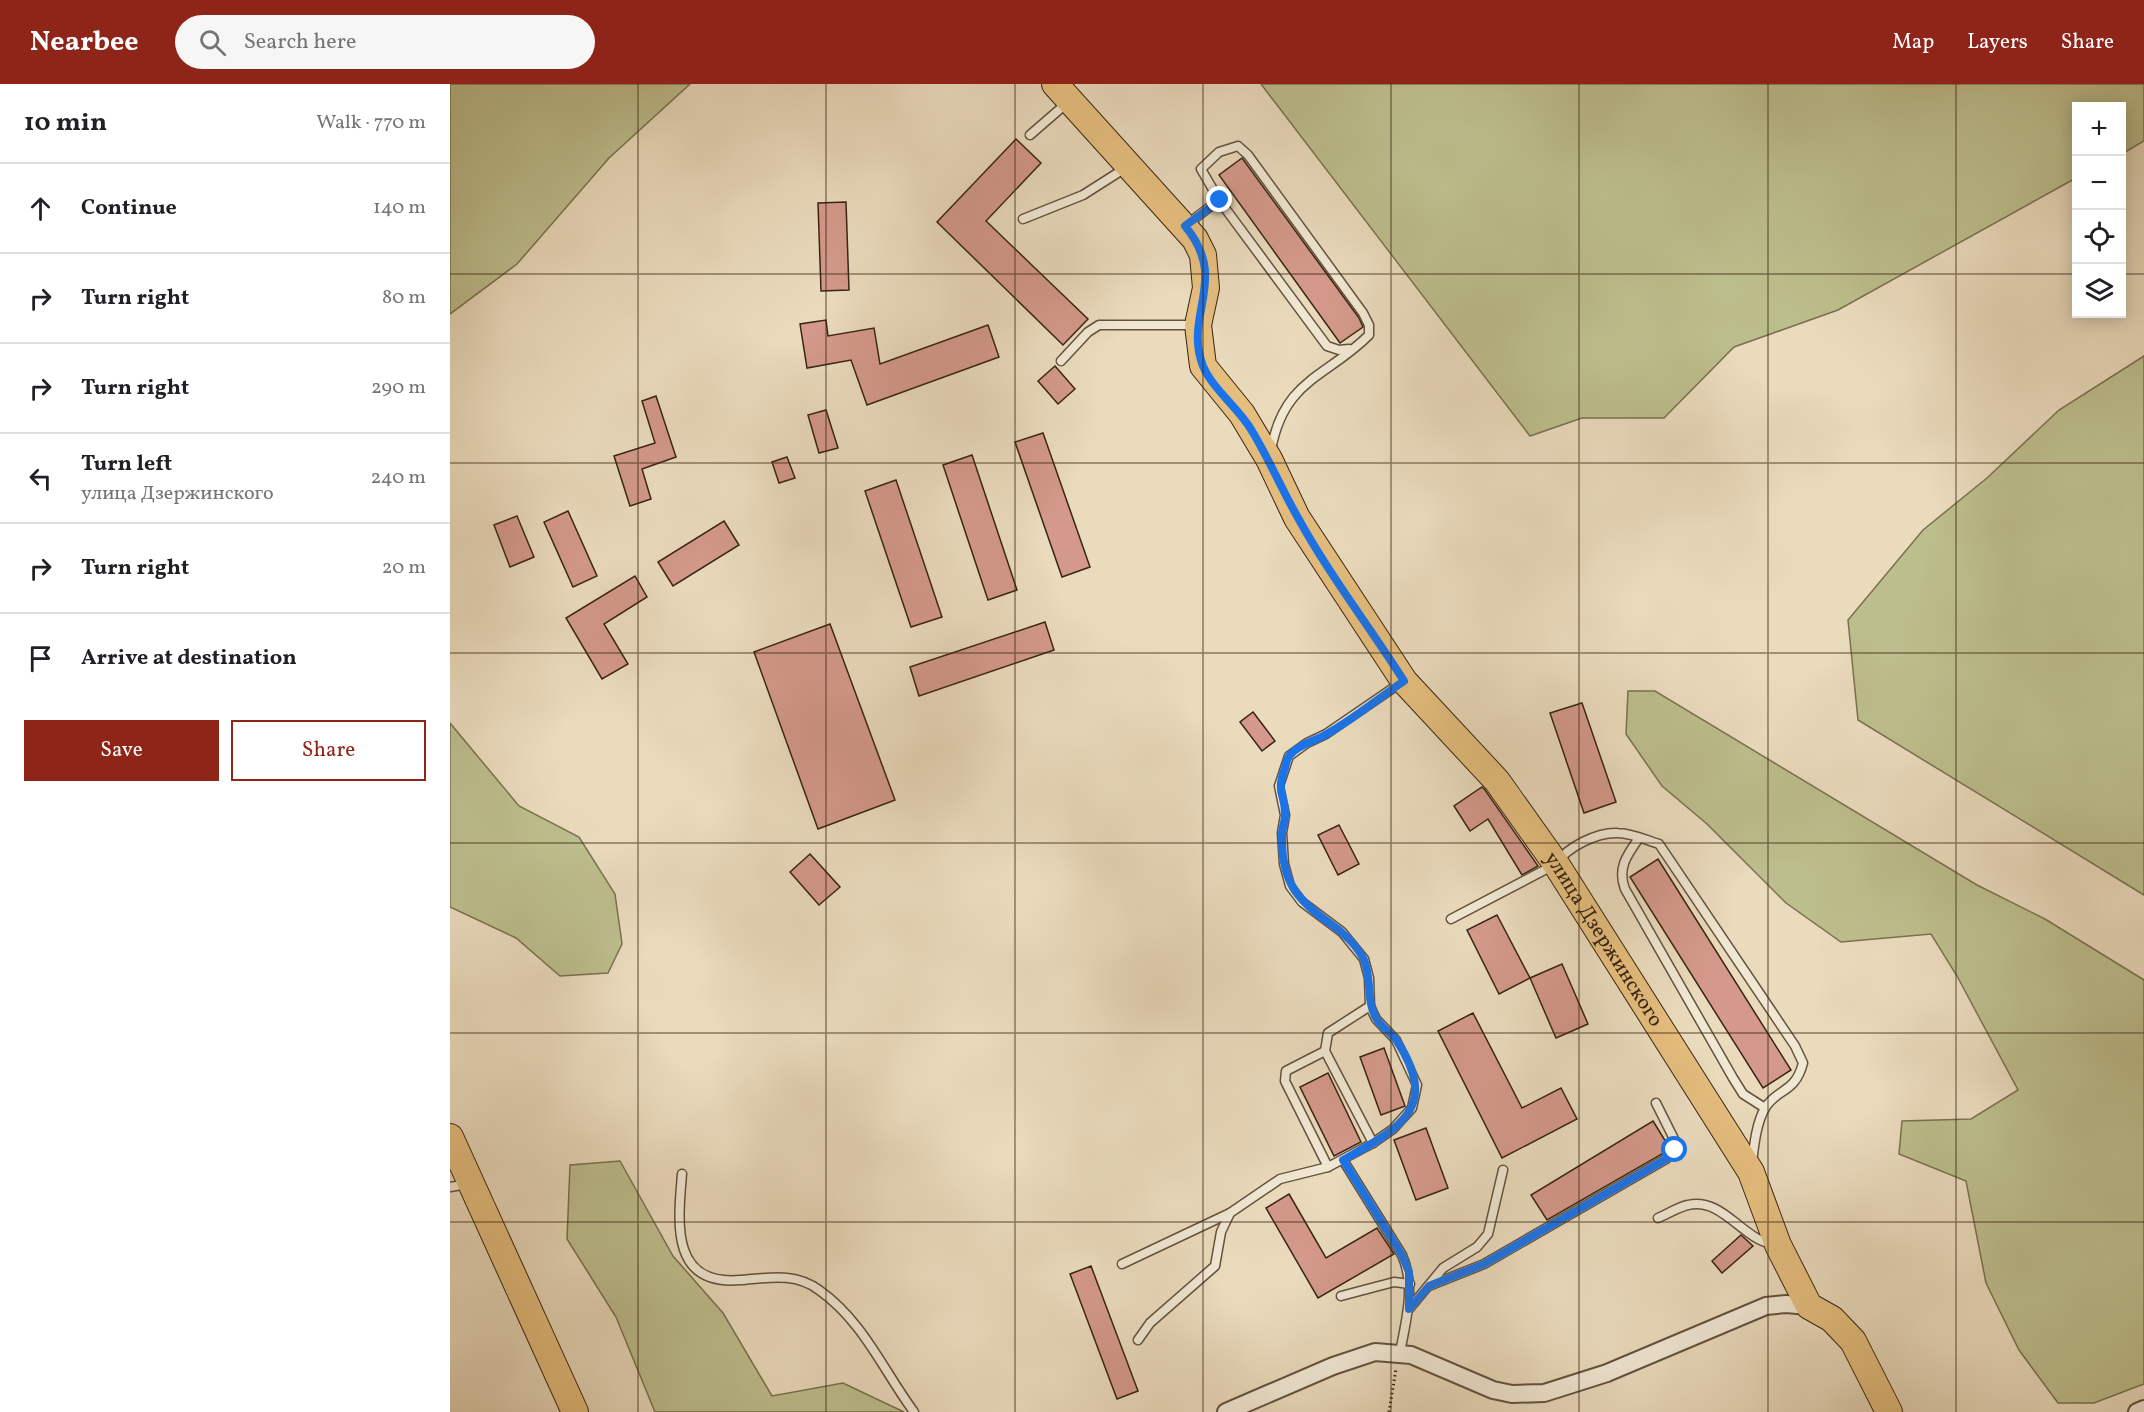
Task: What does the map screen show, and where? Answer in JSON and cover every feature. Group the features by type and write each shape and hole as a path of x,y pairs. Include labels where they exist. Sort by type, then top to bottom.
{"main road":[{"name":"улица Дзержинского","path":"1063,92 1127,166 1185,226 1203,255 1206,288 1198,326 1203,366 1242,414 1269,459 1297,518 1404,681 1497,781 1556,864 1751,1172 1778,1245 1809,1306"},
{"path":"450,1137 461,1185 575,1412"},
{"path":"1809,1306 1832,1319 1853,1341 1889,1412"}],"street":[{"path":"1234,1410 1359,1356 1400,1353 1437,1364 1493,1390 1520,1395 1544,1393 1607,1373 1766,1306 1786,1304 1809,1306"},
{"path":"2137,1412 2144,1408"}],"lane":[{"path":"1030,135 1063,92"},
{"path":"1269,459 1278,419 1287,404 1297,392 1353,348 1369,335 1369,325 1363,313 1248,155 1238,146 1219,152 1202,169 1220,200 1327,346 1339,350 1353,348"},
{"path":"1023,219 1083,195 1127,166"},
{"path":"1185,226 1220,200"},
{"path":"1061,361 1088,332 1099,325 1198,326"},
{"path":"1122,1264 1230,1213 1280,1179 1329,1167 1343,1160 1393,1129 1412,1108 1417,1086 1396,1040 1376,1019 1370,1005 1369,978 1364,959 1342,932 1302,902 1290,886 1284,864 1282,833 1285,815 1279,786 1289,756 1404,681"},
{"path":"1451,919 1556,864 1563,853 1597,837 1617,833 1659,844 1795,1046 1803,1063 1800,1076 1794,1084 1765,1108 1755,1142 1751,1172"},
{"path":"1639,838 1627,855 1621,870 1624,889 1732,1078 1743,1094 1765,1108"},
{"path":"1370,1005 1328,1033 1325,1051 1373,1143"},
{"path":"1325,1051 1286,1071 1285,1081 1329,1167"},
{"path":"1429,1286 1484,1264 1666,1159 1675,1150 1676,1143 1656,1103"},
{"path":"1343,1160 1402,1255 1409,1272 1409,1309 1400,1353"},
{"path":"1409,1309 1443,1268 1477,1247 1488,1234 1503,1170"},
{"path":"682,1174 679,1232 681,1246 694,1269 707,1275 737,1280 772,1276 792,1278 819,1290 854,1322 879,1354 899,1391 914,1412"},
{"path":"1658,1218 1688,1205 1701,1203 1714,1207 1756,1239 1778,1245"},
{"path":"1138,1340 1150,1323 1215,1266 1221,1232 1230,1213"},
{"path":"1341,1296 1394,1282 1410,1284"}],"path":[{"path":"1389,1412 1400,1353"}],"green space":[{"path":"450,84 690,84 609,158 517,264 450,314"},
{"path":"1261,84 2144,84 2144,141 2126,152 2126,102 2072,102 2072,180 1838,310 1734,347 1664,418 1582,418 1530,436"},
{"path":"2144,356 2144,895 1858,720 1848,620 1923,530 1987,478 2059,410"},
{"path":"1628,691 1655,691 1977,885 2045,919 2144,980 2144,1384 2094,1403 2058,1403 2019,1350 1986,1283 1966,1181 1899,1154 1902,1121 1971,1119 2018,1090 1957,976 1931,934 1841,942 1786,903 1707,824 1662,786 1626,734"},
{"path":"450,723 519,806 579,837 615,894 622,944 608,973 560,976 516,938 450,907"},
{"path":"620,1161 673,1256 723,1313 772,1396 843,1383 904,1412 655,1412 616,1317 567,1239 570,1165"}],"building":[{"path":"1016,139 1041,163 986,221 1088,319 1063,345 937,222"},
{"path":"1242,158 1359,318 1363,327 1340,343 1219,175"},
{"path":"846,202 849,290 821,291 818,203"},
{"path":"826,320 828,336 874,328 880,364 988,325 999,357 867,405 851,360 807,368 800,324"},
{"path":"1055,366 1075,389 1058,404 1038,381"},
{"path":"656,396 676,457 642,469 651,499 630,506 614,456 655,443 642,401"},
{"path":"826,410 838,448 819,453 808,415"},
{"path":"1043,433 1090,567 1062,577 1015,442"},
{"path":"972,455 1017,590 988,600 943,465"},
{"path":"787,457 795,478 779,483 772,462"},
{"path":"896,480 942,617 911,627 865,491"},
{"path":"568,511 597,576 573,587 544,522"},
{"path":"517,516 534,557 510,567 494,525"},
{"path":"724,521 739,545 673,586 658,562"},
{"path":"635,576 647,597 604,624 628,664 602,679 566,618"},
{"path":"1045,622 1054,650 919,696 910,667"},
{"path":"830,624 895,800 818,829 754,652"},
{"path":"1582,703 1616,802 1584,813 1550,713"},
{"path":"1253,712 1275,741 1262,751 1240,722"},
{"path":"1482,787 1538,866 1522,875 1488,819 1470,831 1454,806"},
{"path":"1339,825 1359,864 1338,875 1318,835"},
{"path":"810,854 840,887 819,905 790,872"},
{"path":"1658,859 1791,1070 1763,1088 1630,877"},
{"path":"1497,915 1530,978 1499,994 1467,930"},
{"path":"1562,964 1588,1024 1556,1038 1530,978"},
{"path":"1473,1013 1522,1108 1561,1088 1577,1119 1502,1158 1438,1031"},
{"path":"1384,1048 1405,1106 1381,1115 1360,1057"},
{"path":"1328,1073 1361,1142 1334,1156 1300,1087"},
{"path":"1653,1121 1669,1147 1662,1154 1547,1220 1531,1195"},
{"path":"1426,1128 1448,1188 1416,1200 1394,1140"},
{"path":"1289,1194 1326,1258 1377,1228 1394,1254 1318,1298 1266,1208"},
{"path":"1741,1235 1753,1246 1722,1273 1712,1261"},
{"path":"1091,1266 1138,1391 1117,1399 1070,1274"}],"route":[{"path":"1220,200 1185,226 1203,255 1206,288 1198,326 1203,366 1212,381 1242,414 1269,459 1297,518 1404,681 1289,756 1279,786 1285,815 1282,833 1284,864 1290,886 1313,912 1342,932 1364,959 1369,978 1370,1005 1376,1019 1396,1040 1417,1086 1412,1108 1393,1129 1343,1160 1402,1255 1409,1272 1409,1309 1429,1286 1484,1264 1666,1159 1675,1150"}]}
